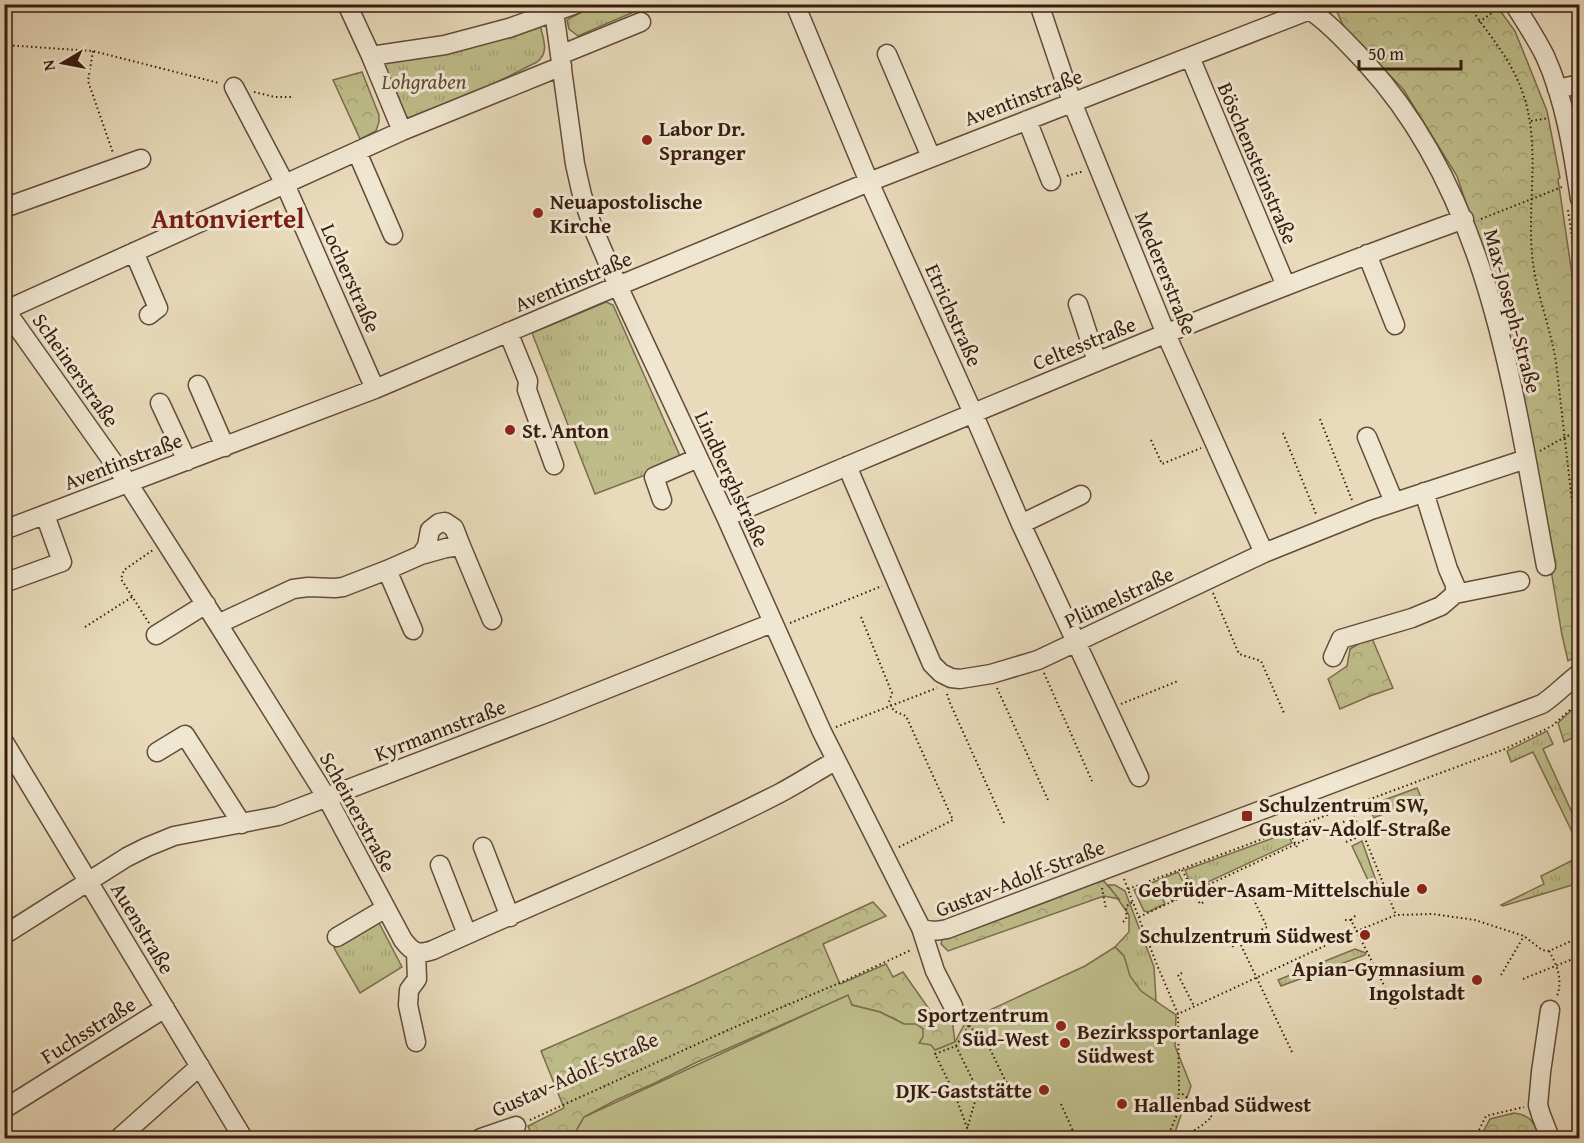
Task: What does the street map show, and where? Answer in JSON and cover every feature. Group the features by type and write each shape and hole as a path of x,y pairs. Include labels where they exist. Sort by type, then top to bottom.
{"street":[{"path":"347,4 402,132"},
{"path":"371,56 445,45 509,28 554,8 576,4"},
{"name":"Etrichstraße","path":"795,4 869,182 1021,524 1139,777"},
{"name":"Medererstraße","path":"1039,4 1072,102 1166,334 1264,554"},
{"path":"1505,5 1531,30 1546,57 1565,118 1574,204"},
{"name":"Aventinstraße","path":"4,530 375,390 508,332 869,182 1190,57 1312,6"},
{"name":"Max-Joseph-Straße","path":"1312,6 1382,80 1403,107 1431,152 1465,222 1502,339 1546,566"},
{"name":"Lindberghstraße","path":"554,8 570,134 578,179 593,228 822,732 923,934 935,971 953,1006"},
{"path":"5,309 561,61 641,22"},
{"path":"887,54 931,157"},
{"name":"Böschensteinstraße","path":"1190,57 1286,286"},
{"path":"1557,89 1580,84"},
{"name":"Locherstraße","path":"234,87 285,184 375,390"},
{"path":"1027,120 1051,181"},
{"path":"357,152 393,235"},
{"path":"4,208 141,159"},
{"name":"Celtesstraße","path":"726,518 1166,334 1367,254 1465,222"},
{"path":"134,252 158,308 149,315"},
{"path":"1367,254 1395,325"},
{"path":"1078,304 1097,362"},
{"name":"Scheinerstraße","path":"5,309 128,483 206,604 327,798 403,940 409,949 416,952"},
{"path":"508,332 528,381 527,390 554,465"},
{"path":"198,385 225,447"},
{"path":"160,403 187,461"},
{"path":"1367,437 1394,502"},
{"path":"662,500 654,477 698,458"},
{"name":"Plümelstraße","path":"948,682 991,674 1038,660 1207,579 1323,529 1394,502 1526,459"},
{"path":"847,466 932,664 948,682"},
{"path":"1424,492 1455,585 1455,594"},
{"path":"1021,524 1081,495"},
{"path":"4,583 62,562 45,514"},
{"path":"421,555 427,546 430,530 439,523 445,522 454,528 492,620"},
{"path":"218,624 294,589 308,586 344,587 421,555 461,546"},
{"path":"387,570 413,630"},
{"path":"1333,657 1341,639 1412,618 1441,606 1455,594 1520,581"},
{"path":"156,635 206,604"},
{"name":"Kyrmannstraße","path":"4,935 147,847 199,831 278,816 774,626"},
{"name":"Gustav-Adolf-Straße","path":"923,934 927,931 947,929 1542,704 1580,673"},
{"path":"157,752 185,735 242,824"},
{"name":"Auenstraße","path":"4,742 243,1138"},
{"path":"416,1042 408,1005 410,990 417,979 416,952 424,953 433,950 728,819 835,760"},
{"path":"483,847 510,917"},
{"path":"440,865 467,934"},
{"path":"337,937 386,908"},
{"name":"Fuchsstraße","path":"4,1108 165,1008"},
{"path":"1550,1010 1538,1105 1550,1138"},
{"path":"119,1138 200,1066"},
{"name":"Gustav-Adolf-Straße","path":"481,1138 516,1126"}],"path":[{"path":"1468,4 1510,63 1524,95 1531,121 1533,142 1532,256 1537,286 1554,352 1574,519 1580,551"},
{"path":"1479,22 1505,5"},
{"path":"4,45 93,51 275,97 294,97"},
{"path":"93,51 88,81 118,167"},
{"path":"1531,121 1552,117"},
{"path":"1051,181 1098,166"},
{"path":"1465,222 1559,190 1564,186"},
{"path":"1574,204 1580,291"},
{"path":"1320,419 1358,515"},
{"path":"1526,459 1580,430"},
{"path":"1283,434 1323,529"},
{"path":"1151,440 1162,464 1214,443"},
{"path":"156,635 121,579 124,570 166,542"},
{"path":"1207,579 1239,654 1261,661 1284,713"},
{"path":"774,626 896,580"},
{"path":"85,627 132,597"},
{"path":"861,617 892,693 889,702 894,711 906,716 953,820 884,855"},
{"path":"1038,660 1092,781"},
{"path":"991,674 1048,800"},
{"path":"1107,709 1178,681"},
{"path":"822,732 948,682 950,703 1004,823"},
{"path":"1128,890 1505,749 1552,726 1580,701"},
{"path":"1348,808 1363,835 1396,915"},
{"path":"1139,917 1170,905 1354,817"},
{"path":"1288,830 1296,846"},
{"path":"1346,842 1363,835"},
{"path":"1119,864 1178,1014 1179,1091 1176,1117 1168,1137"},
{"path":"1182,869 1200,904 1204,902"},
{"path":"1098,872 1106,909"},
{"path":"1233,947 1232,944 1267,927 1251,894"},
{"path":"1122,922 1127,917 1127,904 1133,902"},
{"path":"1178,1014 1396,915 1433,914 1475,920 1524,936 1542,950 1549,951 1580,937"},
{"path":"1352,920 1356,915"},
{"path":"1345,920 1352,920"},
{"path":"1352,920 1396,1009"},
{"name":"Gustav-Adolf-Straße","path":"516,1126 914,949 923,934"},
{"path":"1501,975 1524,936"},
{"path":"1239,941 1292,1052"},
{"path":"1549,951 1557,965 1560,979 1558,993 1550,1010"},
{"path":"1523,980 1580,956"},
{"path":"1182,973 1178,975 1194,1006"},
{"path":"971,1138 955,1095 935,1054 956,1046 969,1025 989,1047 1006,1082 1034,1091"},
{"path":"956,1046 978,1091 967,1129"},
{"path":"955,1095 978,1091 997,1092 1006,1082"},
{"path":"1168,1137 1196,1131 1212,1116 1179,1091"},
{"path":"1061,1104 1076,1138"},
{"path":"1475,1138 1486,1116 1518,1107 1538,1105"},
{"path":"1320,1131 1323,1138"}],"green space":[{"path":"1349,4 1496,5 1515,31 1547,111 1560,178 1558,179 1580,329 1580,653 1568,661 1508,329 1457,176 1403,89 1345,29 1336,10"},
{"path":"593,5 650,5 578,36 569,29 567,20"},
{"name":"Lohgraben","path":"540,25 544,50 537,62 475,93 409,118 382,64 382,60"},
{"path":"362,72 379,115 379,122 376,131 360,139 333,80"},
{"path":"606,302 613,305 680,456 677,463 595,494 532,333"},
{"path":"1371,636 1393,688 1340,709 1328,679 1347,666 1350,649"},
{"path":"1579,703 1579,744 1576,736 1564,742 1558,723"},
{"path":"1547,731 1553,744 1543,749 1579,828 1579,846 1533,752 1511,762 1507,751"},
{"path":"1417,788 1421,797 1374,818 1368,806"},
{"path":"1287,833 1292,843 1193,889 1185,870"},
{"path":"1362,841 1381,895 1376,897 1352,846"},
{"path":"1579,857 1579,883 1501,905 1544,884 1541,876"},
{"path":"1178,872 1189,893 1172,901 1168,894 1162,897 1165,904 1148,912 1144,911 1134,890"},
{"path":"1103,880 1119,899 1104,896 948,951 941,944 943,937 963,933"},
{"path":"1108,885 1115,885 1125,891 1154,967 1157,1016 1118,1013 1124,956 1115,947 1129,932 1129,915"},
{"path":"873,902 886,916 823,944 840,984 886,964 893,977 903,972 934,1016 952,1019 955,1042 934,1051 919,1043 904,1024 880,1012 852,1005 847,996 616,1100 584,1117 573,1138 533,1138 528,1126 564,1108 541,1051 695,984"},
{"path":"377,919 402,967 360,993 334,948"},
{"name":"Bezirkssportanlage Südwest","path":"1115,947 1124,956 1130,976 1141,991 1176,1015 1175,1046 1191,1086 1173,1138 573,1138 584,1117 848,995 852,1005 880,1012 904,1024 916,1024 923,1029 923,1037 919,1043 931,1045 935,1050 955,1042 966,1021 1085,966"},
{"path":"1355,949 1366,953 1281,986 1278,980"},
{"path":"1514,1113 1529,1118 1541,1138 1480,1138 1490,1119"}],"place":[{"name":"Labor Dr. Spranger","path":"647,140"},
{"name":"Neuapostolische Kirche","path":"538,213"},
{"name":"St. Anton","path":"510,430"},
{"name":"Schulzentrum SW, Gustav-Adolf-Straße","path":"1247,816"},
{"name":"Gebrüder-Asam-Mittelschule","path":"1422,889"},
{"name":"Schulzentrum Südwest","path":"1365,935"},
{"name":"Apian-Gymnasium Ingolstadt","path":"1477,980"},
{"name":"Sportzentrum Süd-West","path":"1061,1026"},
{"name":"Bezirkssportanlage Südwest","path":"1065,1043"},
{"name":"DJK-Gaststätte","path":"1044,1090"},
{"name":"Hallenbad Südwest","path":"1122,1104"}],"district":[{"name":"Antonviertel","path":"228,218"}]}
